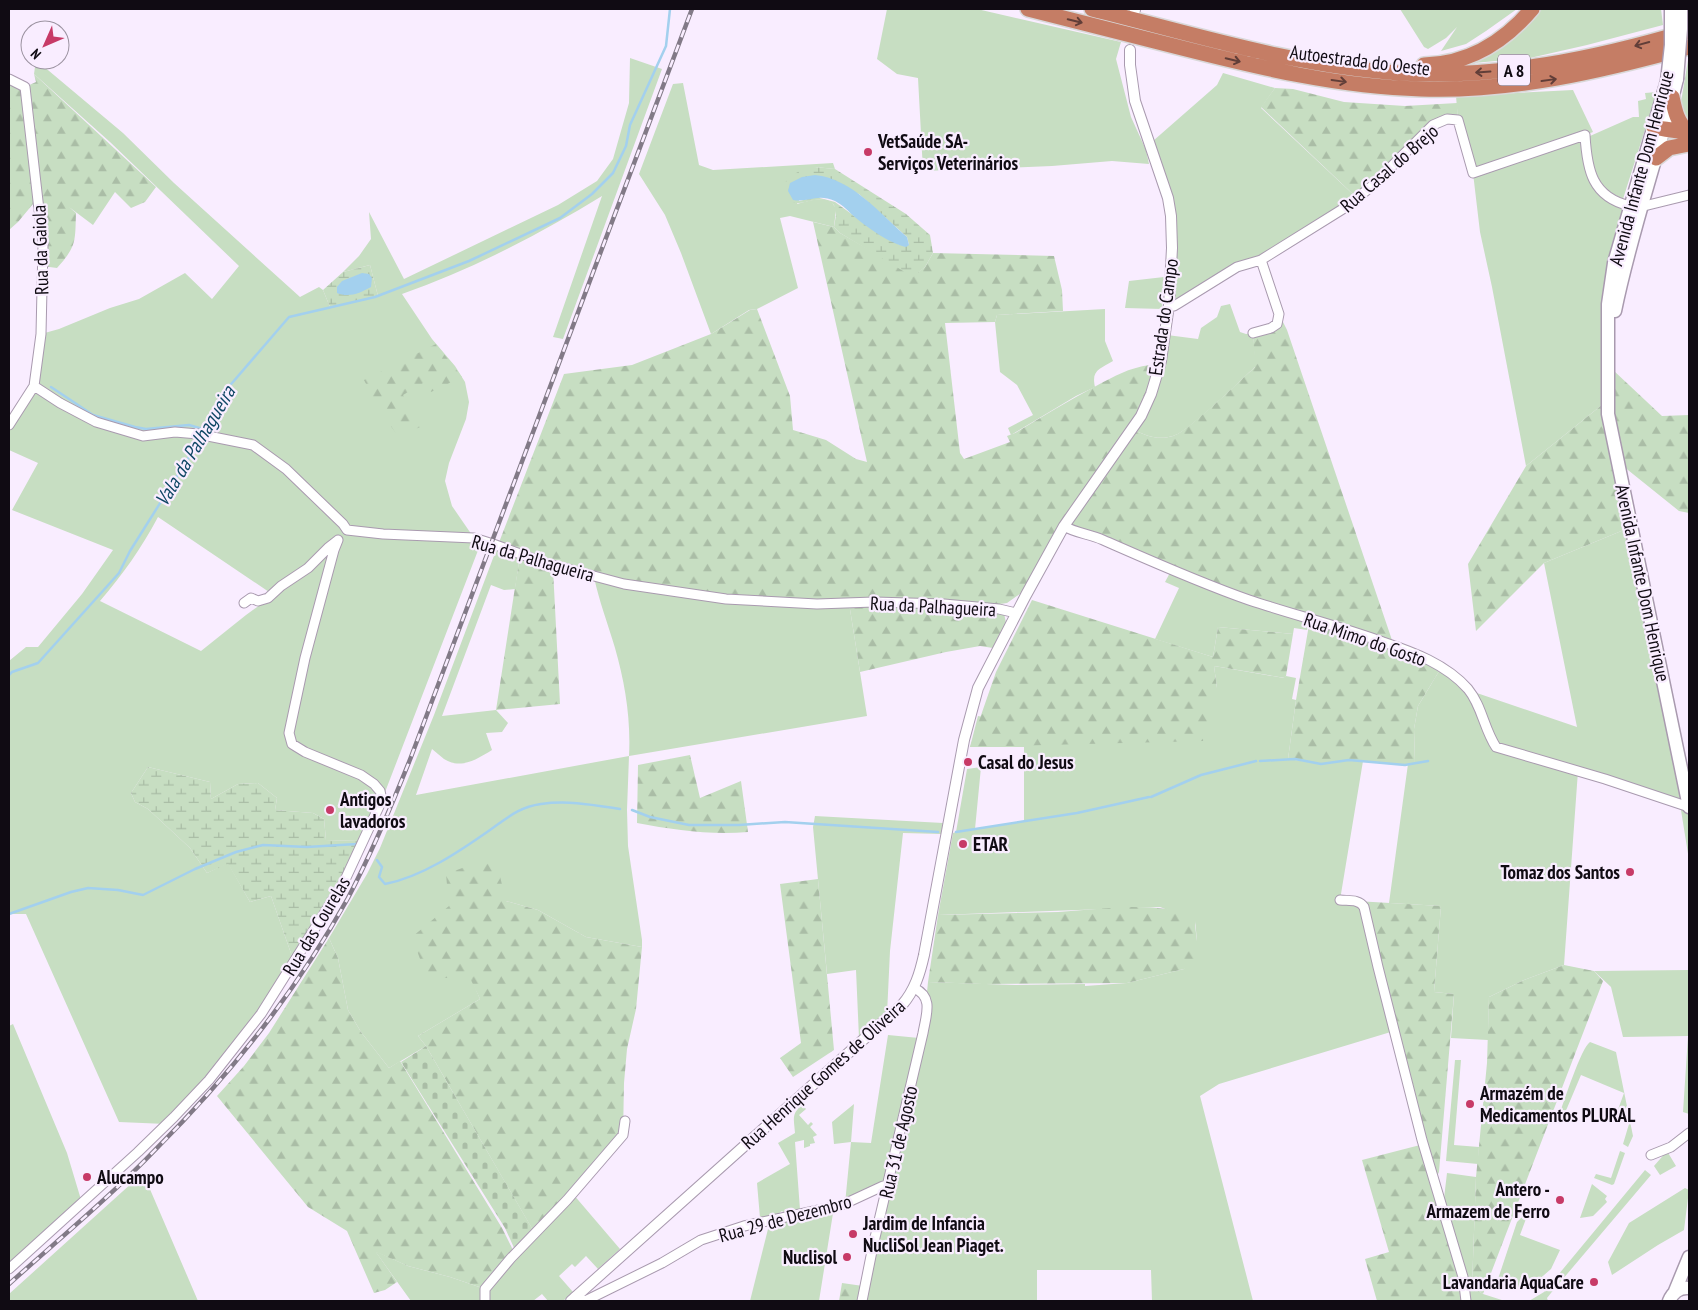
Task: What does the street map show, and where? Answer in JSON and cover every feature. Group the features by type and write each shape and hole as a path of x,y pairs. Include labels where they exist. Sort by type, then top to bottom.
{"highway":[{"name":"Autoestrada do Oeste","path":"1028,9 1283,72 1387,87 1444,89 1516,85 1555,80 1619,66 1689,47"},
{"name":"Autoestrada do Oeste","path":"1092,9 1271,54 1335,66 1375,71 1430,74 1527,68 1591,57 1689,31"},
{"path":"1335,66 1356,63 1428,65 1452,62 1476,53 1502,38 1532,9"},
{"path":"1619,66 1649,63 1689,54"},
{"path":"1672,97 1676,115 1689,138"},
{"path":"1659,128 1671,137 1689,138"},
{"path":"1656,158 1689,138"}],"main road":[{"name":"Avenida Infante Dom Henrique","path":"1635,206 1656,158 1659,128 1672,97 1671,9"},
{"name":"Avenida Infante Dom Henrique","path":"1681,9 1681,37 1672,80 1635,206 1621,283 1608,358 1608,414 1689,807"},
{"path":"1670,1298 1689,1257"},
{"path":"1670,1298 1680,1288 1689,1288"}],"street":[{"name":"Estrada do Campo","path":"1045,558 1064,526 1134,428 1147,404 1161,361 1169,305 1172,248 1170,207 1135,101 1130,66 1130,50"},
{"name":"Rua da Gaiola","path":"9,79 25,87 42,235 42,334 34,386 9,425"},
{"name":"Rua Casal do Brejo","path":"1169,305 1174,306 1240,266 1261,260 1346,207 1372,186 1433,125 1447,119 1458,120 1473,173 1585,135 1586,156 1594,181 1606,196 1619,203 1635,206"},
{"path":"1635,206 1689,194"},
{"path":"1253,333 1271,328 1277,324 1280,314 1261,260"},
{"path":"34,386 60,404 96,422 144,436 176,432 253,445 266,453 302,483 343,524 347,530 308,568 276,590 268,598 258,601 251,598 244,603"},
{"name":"Rua Mimo do Gosto","path":"1064,526 1095,536 1251,601 1357,632 1428,658 1468,690 1482,714 1489,738 1496,747 1606,779 1689,807"},
{"name":"Rua da Palhagueira","path":"347,530 383,534 474,538 545,563 624,584 726,599 818,604 874,602 944,604 999,608 1016,613"},
{"name":"Rua das Courelas","path":"9,1269 116,1173 174,1117 209,1080 246,1035 344,882 375,816 382,800 380,791 374,784 362,775 305,752 292,744 289,733 305,658 338,540"},
{"name":"Rua Henrique Gomes de Oliveira","path":"573,1299 902,1005 914,988 922,961 968,722 978,688 1045,558"},
{"path":"1340,900 1356,901 1362,904 1364,908 1423,1140 1464,1278 1466,1301"},
{"name":"Rua 31 de Agosto","path":"862,1301 922,1037 927,1004 925,996 921,991 914,988"},
{"path":"485,1301 485,1289 511,1258 566,1202 623,1136 625,1121"},
{"path":"1651,1155 1671,1147 1689,1133"},
{"name":"Rua 29 de Dezembro","path":"573,1299 584,1301 662,1263 701,1240 744,1226 842,1205 883,1186 888,1186"}],"green space":[{"path":"887,9 977,9 1121,42 1116,59 1131,117 1146,150 1149,164 1112,161 1052,166 923,171 918,78 897,74 877,59"},
{"path":"1400,9 1517,9 1466,44 1441,51 1457,27 1446,38 1428,49 1424,47"},
{"path":"1538,9 1661,9 1663,25 1530,58 1463,64"},
{"path":"630,58 662,69 563,339 553,337 602,196 505,250 454,274 402,294 432,339 455,366 465,382 469,402 466,419 449,463 445,481 452,506 474,538 482,540 382,800 374,783 366,777 302,750 292,744 289,733 305,658 338,540 308,568 272,594 158,517 131,561 100,601 201,651 246,615 304,573 332,549 295,683 286,737 289,748 306,757 368,782 376,796 374,811 360,841 326,840 324,819 313,813 275,810 277,798 258,783 238,784 211,799 210,782 148,767 131,793 135,802 148,809 190,848 207,873 228,863 250,902 271,896 294,962 236,1048 202,1089 166,1124 119,1122 26,914 9,914 9,661 26,647 38,647 82,594 113,550 12,510 38,463 9,450 9,425 33,387 41,334 139,299 185,273 212,299 239,266 110,142 34,74 35,70 48,70 123,133 174,183 300,297 319,287 323,290 330,307 378,296 370,265 343,272 359,256 371,239 369,212 404,279 558,205 597,181 613,159 629,103"},
{"path":"1689,60 1689,126 1680,108"},
{"path":"1223,73 1275,88 1261,108 1357,198 1292,241 1176,300 1172,293 1177,225 1175,211 1153,141 1217,85"},
{"path":"34,74 156,187 145,202 131,208 115,192 93,225 69,207 76,213 74,243 57,268 42,266 38,198 9,230 9,79 25,87 36,82"},
{"path":"683,83 699,165 713,170 833,163 835,169 815,167 797,204 819,199 829,201 836,209 834,227 790,216 780,218 798,288 757,309 749,310 711,334 665,215 639,174 673,84"},
{"path":"1275,88 1293,89 1344,102 1405,106 1457,103 1458,120 1433,125 1357,198 1261,107"},
{"path":"1573,90 1593,132 1585,135 1586,156 1606,197 1630,206 1614,263 1608,400 1526,466 1480,232 1473,173 1458,120 1456,96"},
{"path":"1657,92 1623,199 1610,192 1599,179 1592,158 1590,136 1633,117 1639,117 1638,101 1646,99 1645,93"},
{"path":"815,167 835,169 906,214 930,235 933,253 925,267 913,277 840,233 834,227 836,215 834,205 827,201 820,200 800,203 788,198 782,190 788,177 802,170","holes":["802,177 859,194 907,237 909,245 900,245 875,231 835,202 816,197 799,201 790,183"]},
{"path":"813,222 834,227 840,233 873,252 917,273 925,267 933,253 1054,256 1062,290 1063,311 997,315 995,322 945,323 960,453 964,459 1010,442 1007,436 1075,397 1128,370 1150,365 1153,369 1142,404 1132,423 1045,550 1024,591 1007,603 1000,604 999,611 1004,613 1006,623 993,648 980,646 946,652 860,672 849,603 726,599 553,569 560,704 496,710 520,555 498,545 564,374 632,365 711,334 750,310 757,309 790,396 793,430 826,440 856,459 867,462"},
{"path":"370,265 378,296 330,307 323,290 343,272"},
{"path":"1164,277 1162,309 1125,308 1129,281"},
{"path":"1230,304 1240,332 1246,334 1253,333 1256,366 1202,416 1180,433 1158,438 1136,431 1167,335 1198,339 1201,328 1217,317 1221,306"},
{"path":"1105,309 1105,341 1113,361 1096,373 1094,377 1095,387 1076,396 1011,435 1008,428 1033,415 1017,385 1000,372 995,322 997,315"},
{"path":"1279,314 1287,330 1394,646 1441,668 1418,706 1414,729 1415,763 1405,765 1349,760 1321,764 1288,759 1310,619 1066,528 1136,431 1158,438 1180,433 1255,367 1253,333 1271,328"},
{"path":"436,344 462,377 431,392 425,382 403,395 421,427 406,432 399,437 381,413 364,380"},
{"path":"1613,370 1662,416 1689,415 1689,513 1679,511 1618,462 1631,527 1544,563 1476,631 1468,564 1526,466 1608,400"},
{"path":"1631,527 1689,807 1689,860 1680,804 1578,771 1564,965 1524,980 1489,997 1488,1040 1451,1038 1454,994 1434,992 1441,906 1389,903 1408,764 1415,763 1414,729 1418,706 1441,668 1468,690 1577,727 1544,563"},
{"path":"498,545 520,555 515,589 504,590 491,585 442,716 496,710 508,723 502,732 486,733 492,750 469,762 457,764 450,762 432,749 416,795 629,756 628,846 642,947 586,937 538,910 506,901 471,978 480,999 418,1036 426,1046 389,1068 361,1032 348,1010 338,958 329,938 367,874 380,848 434,715"},
{"path":"1172,569 1310,619 1307,630 1294,628 1293,634 1218,627 1213,657 1155,639 1179,588 1165,582"},
{"path":"594,577 849,603 867,716 629,756 628,715 622,674"},
{"path":"1032,600 1213,657 1218,627 1293,634 1286,676 1285,678 1214,666 1217,688 1203,741 970,747 996,672"},
{"path":"1214,666 1284,678 1286,676 1296,678 1292,699 1296,700 1288,759 1321,764 1349,760 1363,761 1340,900 1362,904 1394,1031 1219,1084 1200,1096 1253,1301 1152,1301 1151,1270 1037,1270 1037,1301 862,1301 888,1186 845,1204 851,1142 871,1143 888,1035 919,1038 923,1033 928,982 1015,985 1085,984 1085,986 1127,983 1184,969 1197,941 1195,920 1160,907 938,915 967,769 981,767 975,829 1024,821 1024,747 970,747 978,716 983,717 1217,688"},
{"path":"690,755 700,798 741,781 748,832 692,831 637,823 638,765"},
{"path":"148,767 210,782 211,799 238,784 258,783 277,798 275,810 313,813 324,819 326,840 363,841 294,962 271,896 250,902 228,864 207,873 190,848 148,809 135,802 131,793"},
{"path":"815,816 943,823 941,834 903,833 890,951 887,1014 859,1038 856,970 827,974 813,827"},
{"path":"495,856 506,901 538,910 586,937 642,947 636,1009 627,1049 623,1135 534,1232 426,1046 418,1036 480,999 470,978 427,978 412,937 449,906 446,874"},
{"path":"818,879 834,1050 793,1077 780,1058 801,1043 780,884"},
{"path":"1356,901 1441,906 1434,992 1454,994 1439,1172 1435,1180 1466,1301 1377,1301 1365,1259 1389,1252 1362,1160 1424,1144 1364,908"},
{"path":"1122,907 1169,909 1197,916 1195,925 1199,957 1195,964 1184,969 1127,983 982,984 928,982 938,915 1058,912"},
{"path":"329,938 338,958 348,1010 361,1032 389,1068 400,1061 502,1228 514,1252 485,1289 408,1266 376,1252 397,1282 385,1290 374,1293 347,1231 308,1207 217,1096 244,1066 269,1033"},
{"path":"1564,965 1594,971 1603,981 1483,1294 1472,1287 1476,1177 1487,1063 1489,997 1524,980"},
{"path":"1689,970 1689,1114 1683,1112 1688,1036 1623,1037 1611,987 1594,971"},
{"path":"13,1024 67,1153 82,1203 9,1269 9,1026"},
{"path":"1590,1042 1616,1052 1633,1136 1628,1147 1623,1144 1629,1124 1615,1118 1624,1093 1581,1075 1562,1120 1559,1115 1582,1054"},
{"path":"426,1046 533,1230 515,1250 505,1228 401,1062"},
{"path":"1455,1060 1461,1060 1454,1145 1479,1147 1478,1164 1446,1161"},
{"path":"854,1104 851,1142 834,1144 832,1122"},
{"path":"802,1105 806,1109 799,1115 808,1125 811,1122 813,1124 810,1127 817,1135 813,1137 815,1143 804,1148 804,1140 795,1142 800,1210 784,1213 782,1211 778,1214 760,1218 757,1183 790,1164 778,1143 795,1133 795,1114"},
{"path":"1620,1151 1625,1153 1614,1184 1612,1185 1594,1178 1596,1174 1611,1178"},
{"path":"1667,1151 1676,1166 1660,1175 1654,1166"},
{"path":"1645,1170 1651,1175 1551,1293 1547,1298 1548,1301 1529,1301 1544,1292"},
{"path":"143,1173 198,1301 9,1301 9,1294"},
{"path":"1447,1173 1476,1177 1472,1287 1483,1294 1505,1301 1465,1301 1443,1207"},
{"path":"1592,1184 1607,1196 1605,1199 1607,1202 1593,1216 1580,1218"},
{"path":"1685,1188 1689,1190 1684,1230 1612,1275 1608,1262 1629,1223"},
{"path":"573,1194 620,1249 598,1269 586,1256 575,1267 572,1264 559,1276 573,1292 563,1301 548,1301 542,1294 533,1301 411,1301 375,1251 408,1266 485,1289"},
{"path":"834,1207 819,1301 750,1301 770,1221"},
{"path":"1527,1216 1520,1235 1560,1250 1551,1269 1529,1288 1522,1290 1509,1286 1498,1279 1517,1222 1522,1217"},
{"path":"842,1283 863,1286 859,1301 839,1301"}],"water":[{"path":"815,175 842,183 854,190 907,237 909,245 906,247 894,243 880,235 835,201 823,198 793,200 788,191 790,183 802,177"},
{"path":"362,273 369,274 372,278 371,287 350,295 337,293 337,287 342,281"}],"waterway":[{"name":"Vala da Palhagueira","path":"204,433 211,421 220,397 289,317 375,297 469,261 560,218 592,194 613,173 626,146 630,125 666,46 670,9"},
{"path":"51,387 93,415 135,427 146,429 189,425 206,430"},
{"name":"Vala da Palhagueira","path":"9,675 12,672 38,663 119,573 130,551 201,438"},
{"path":"1260,761 1295,759 1321,764 1349,760 1405,765 1428,761"},
{"path":"1151,797 1201,775 1256,761"},
{"path":"956,832 1077,813 1149,797"},
{"path":"377,860 382,867 379,877 385,884 399,881 427,869 466,846 508,817 533,805 561,803 620,809"},
{"path":"632,810 650,817 689,825 739,825 785,822 938,832"},
{"path":"9,914 71,892 88,888 118,890 143,895 195,869 236,852 263,845 307,847 357,844"}],"railway":[{"path":"9,1284 121,1184 210,1092 261,1030 307,966 348,898 381,828 411,757 692,9"}],"place":[{"name":"VetSaúde SA- Serviços Veterinários","path":"868,152"},
{"name":"Casal do Jesus","path":"968,762"},
{"name":"Antigos lavadoros","path":"330,810"},
{"name":"ETAR","path":"963,844"},
{"name":"Tomaz dos Santos","path":"1630,872"},
{"name":"Armazém de Medicamentos PLURAL","path":"1470,1104"},
{"name":"Alucampo","path":"87,1177"},
{"name":"Antero - Armazem de Ferro","path":"1560,1200"},
{"name":"Jardim de Infancia NucliSol Jean Piaget.","path":"853,1234"},
{"name":"Nuclisol","path":"847,1257"},
{"name":"Lavandaria AquaCare","path":"1594,1282"}]}
